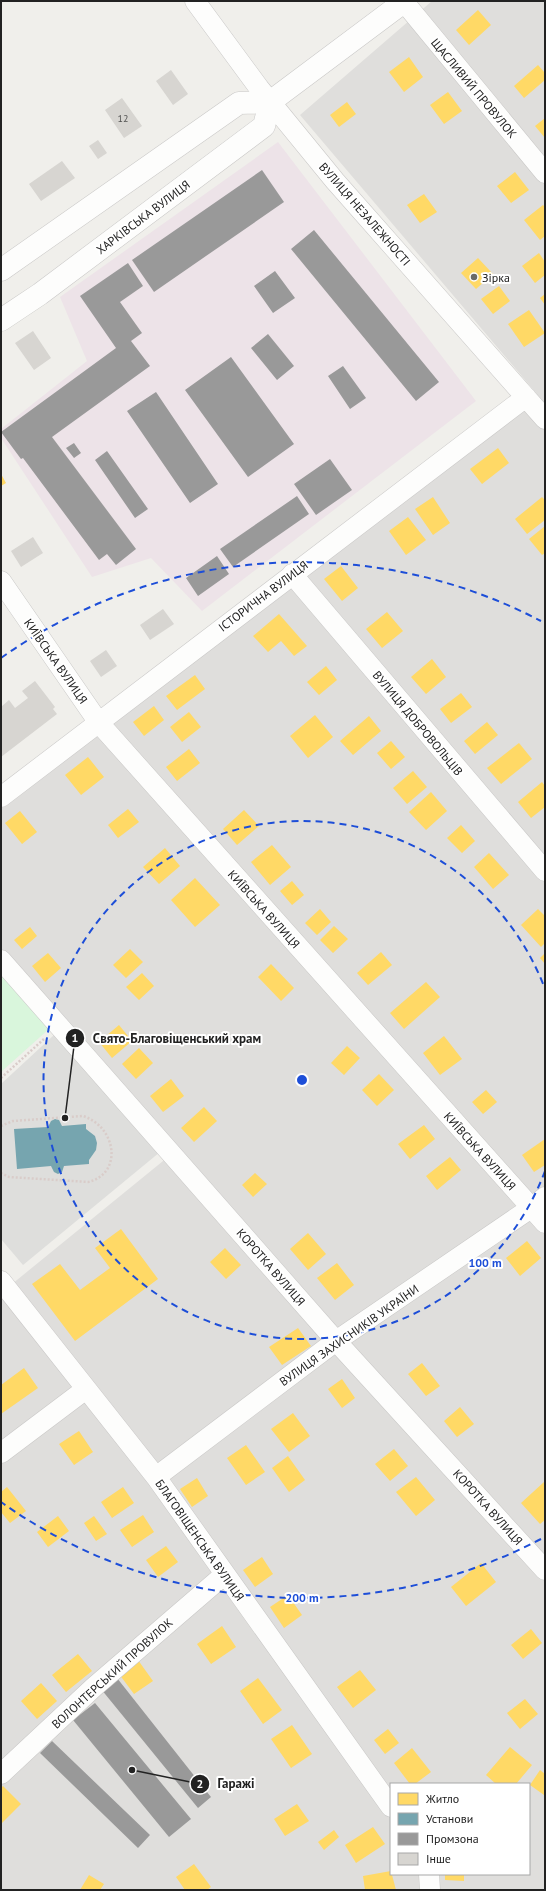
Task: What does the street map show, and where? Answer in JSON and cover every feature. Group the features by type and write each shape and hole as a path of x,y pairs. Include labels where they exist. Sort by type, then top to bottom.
{"street":[{"name":"ВУЛИЦЯ НЕЗАЛЕЖНОСТІ","path":"195,1 270,102 335,181 545,420"},
{"path":"1,270 239,102 270,102 404,2"},
{"name":"ЩАСЛИВИЙ ПРОВУЛОК","path":"404,2 545,173"},
{"name":"ХАРКІВСЬКА ВУЛИЦЯ","path":"1,320 40,294 264,126 270,102"},
{"name":"ІСТОРИЧНА ВУЛИЦЯ","path":"1,798 292,574 526,397"},
{"name":"ВУЛИЦЯ ДОБРОВОЛЬЦІВ","path":"292,574 545,871"},
{"name":"КИЇВСЬКА ВУЛИЦЯ","path":"1,581 99,723 538,1202 545,1223"},
{"name":"КОРОТКА ВУЛИЦЯ","path":"1,960 336,1341 545,1570"},
{"name":"ВУЛИЦЯ ЗАХИСНИКІВ УКРАЇНИ","path":"156,1477 336,1341 538,1202"},
{"name":"БЛАГОВІЩЕНСЬКА ВУЛИЦЯ","path":"1,1281 156,1477 390,1806"},
{"path":"1,1453 86,1389"},
{"name":"ВОЛОНТЕРСЬКИЙ ПРОВУЛОК","path":"1,1774 94,1687 224,1574"},
{"path":"429,1875 430,1890"}],"path":[{"path":"1,1078 59,1026"},
{"path":"1,1126 13,1121 74,1115 83,1116 92,1119 103,1127 110,1139 112,1149 111,1158 103,1174 96,1181 88,1182 9,1177 1,1173"}],"shaded area":[{"path":"432,1 545,1 545,1890 1,1890 1,1293 179,1148 1,949 1,806 301,569 537,394 300,115"},
{"path":"278,142 476,401 202,611 151,558 92,577 1,438 1,429 87,361 60,297"},
{"path":"54,1035 160,1152 23,1265 1,1239 1,1084"}],"green space":[{"path":"1,974 49,1029 1,1072"}],"building: Житло":[{"path":"478,10 491,25 469,45 456,30"},
{"path":"409,57 423,77 404,92 389,72"},
{"path":"538,65 545,73 545,80 524,98 514,86"},
{"path":"448,92 462,111 444,124 430,105"},
{"path":"347,102 356,114 339,127 330,115"},
{"path":"545,118 545,138 535,126"},
{"path":"515,172 529,190 511,203 497,186"},
{"path":"424,194 437,212 420,223 407,205"},
{"path":"543,205 545,207 545,236 540,240 524,220"},
{"path":"539,253 545,262 545,275 535,283 522,266"},
{"path":"478,258 493,274 476,289 461,273"},
{"path":"499,286 510,301 493,314 481,299"},
{"path":"545,294 545,305 540,298"},
{"path":"529,310 545,333 524,347 508,324"},
{"path":"498,448 509,463 482,484 470,469"},
{"path":"1,474 6,483 1,486"},
{"path":"433,497 450,523 433,535 415,509"},
{"path":"542,497 545,500 545,520 527,534 515,519"},
{"path":"408,517 426,540 406,555 389,531"},
{"path":"545,526 545,553 542,555 529,539"},
{"path":"341,566 358,588 342,601 324,579"},
{"path":"387,612 403,631 382,648 366,629"},
{"path":"279,614 307,646 294,656 281,641 268,652 253,636"},
{"path":"432,659 446,677 426,694 411,677"},
{"path":"326,666 337,680 319,695 307,682"},
{"path":"195,675 205,689 177,710 166,696"},
{"path":"461,693 472,707 451,723 440,709"},
{"path":"154,706 164,720 144,736 133,722"},
{"path":"189,712 201,727 182,742 170,727"},
{"path":"315,715 333,737 308,758 290,736"},
{"path":"369,716 381,731 353,755 340,741"},
{"path":"487,722 498,735 475,754 464,741"},
{"path":"391,741 405,757 391,769 377,753"},
{"path":"519,743 532,759 501,784 487,768"},
{"path":"189,749 200,763 177,781 166,767"},
{"path":"88,757 104,777 81,795 65,775"},
{"path":"413,771 427,787 407,804 393,788"},
{"path":"542,782 545,786 545,807 531,818 518,802"},
{"path":"431,792 447,811 426,830 409,812"},
{"path":"128,809 139,822 118,838 108,825"},
{"path":"244,810 259,826 237,845 223,829"},
{"path":"20,811 37,832 22,844 5,823"},
{"path":"461,825 475,841 462,853 447,838"},
{"path":"272,845 291,867 270,885 251,862"},
{"path":"165,848 180,866 159,884 143,867"},
{"path":"489,853 509,875 493,889 474,867"},
{"path":"195,878 220,905 195,927 171,900"},
{"path":"292,881 304,895 292,905 280,891"},
{"path":"320,909 331,922 317,935 305,923"},
{"path":"538,909 545,916 545,943 541,947 521,925"},
{"path":"334,926 348,939 333,953 320,940"},
{"path":"30,927 37,936 22,949 14,940"},
{"path":"130,949 143,962 126,978 113,965"},
{"path":"381,952 392,965 368,985 357,973"},
{"path":"48,953 61,968 45,982 32,966"},
{"path":"545,953 545,964 540,958"},
{"path":"271,964 294,988 281,1001 258,977"},
{"path":"142,973 154,986 139,1000 126,987"},
{"path":"426,982 440,997 404,1029 390,1013"},
{"path":"119,1025 132,1041 112,1058 99,1042"},
{"path":"444,1036 462,1059 440,1075 423,1053"},
{"path":"347,1046 360,1058 344,1075 331,1063"},
{"path":"139,1048 153,1063 136,1079 122,1064"},
{"path":"379,1074 394,1090 377,1106 362,1090"},
{"path":"171,1079 184,1096 163,1112 150,1096"},
{"path":"486,1090 497,1102 483,1114 472,1102"},
{"path":"204,1107 217,1121 194,1142 181,1128"},
{"path":"424,1125 435,1139 410,1159 398,1144"},
{"path":"545,1139 545,1165 534,1172 522,1155"},
{"path":"450,1157 461,1170 437,1190 426,1176"},
{"path":"255,1173 267,1184 253,1197 242,1185"},
{"path":"121,1229 158,1279 75,1341 32,1284 60,1264 80,1290 110,1268 95,1248"},
{"path":"308,1233 326,1254 308,1270 290,1249"},
{"path":"527,1241 541,1258 520,1276 506,1258"},
{"path":"225,1248 241,1265 226,1279 210,1262"},
{"path":"337,1263 354,1285 335,1300 317,1278"},
{"path":"298,1328 311,1346 282,1365 269,1347"},
{"path":"422,1363 440,1386 426,1396 408,1374"},
{"path":"24,1368 38,1388 1,1414 1,1385"},
{"path":"342,1379 355,1398 342,1408 328,1389"},
{"path":"460,1407 474,1424 457,1437 444,1421"},
{"path":"293,1413 310,1436 289,1452 271,1429"},
{"path":"79,1431 93,1452 74,1465 59,1444"},
{"path":"246,1445 265,1472 246,1485 227,1458"},
{"path":"394,1449 408,1466 390,1481 375,1464"},
{"path":"288,1456 305,1480 289,1492 272,1468"},
{"path":"416,1477 435,1500 416,1516 396,1492"},
{"path":"197,1478 208,1496 192,1507 180,1489"},
{"path":"544,1482 545,1520 540,1524 521,1503"},
{"path":"7,1487 26,1511 10,1523 1,1512 1,1492"},
{"path":"123,1487 134,1503 112,1518 101,1502"},
{"path":"143,1515 154,1532 132,1547 120,1530"},
{"path":"58,1516 69,1531 48,1547 37,1532"},
{"path":"94,1516 107,1534 96,1541 84,1523"},
{"path":"166,1546 178,1562 158,1577 146,1560"},
{"path":"262,1557 273,1574 255,1587 243,1570"},
{"path":"481,1563 496,1582 466,1606 451,1587"},
{"path":"288,1595 302,1615 284,1628 270,1607"},
{"path":"222,1626 236,1647 211,1664 197,1644"},
{"path":"531,1629 542,1643 523,1659 511,1645"},
{"path":"78,1654 92,1671 66,1692 52,1675"},
{"path":"138,1660 153,1681 134,1694 119,1674"},
{"path":"360,1670 376,1690 353,1708 337,1687"},
{"path":"258,1678 282,1710 263,1724 240,1691"},
{"path":"41,1683 57,1701 37,1719 21,1701"},
{"path":"525,1699 538,1714 520,1729 507,1713"},
{"path":"292,1725 312,1754 291,1768 271,1739"},
{"path":"388,1729 399,1743 385,1754 374,1740"},
{"path":"510,1747 532,1765 517,1783 495,1783 486,1775"},
{"path":"412,1748 431,1772 416,1783 409,1783 394,1763"},
{"path":"540,1770 545,1774 544,1795 530,1785"},
{"path":"3,1786 21,1804 2,1823 1,1788"},
{"path":"297,1804 309,1821 285,1836 274,1819"},
{"path":"373,1827 385,1844 356,1863 345,1845"},
{"path":"334,1830 339,1837 324,1850 318,1842"},
{"path":"194,1864 211,1887 207,1890 185,1890 176,1877"},
{"path":"390,1871 396,1890 365,1890 363,1876"},
{"path":"89,1875 104,1884 100,1890 80,1890"},
{"path":"445,1875 464,1875 464,1881 445,1880"}],"building: Установи":[{"path":"55,1119 59,1120 62,1126 86,1124 86,1129 95,1136 97,1143 96,1150 89,1160 89,1164 64,1166 62,1172 58,1174 54,1172 51,1166 17,1169 14,1129 48,1127 51,1121"}],"building: Промзона":[{"path":"262,170 284,202 154,292 132,260"},
{"path":"314,230 439,382 416,401 291,249"},
{"path":"128,263 143,286 120,302 142,333 131,341 150,366 52,437 136,549 116,565 107,554 99,560 23,458 21,459 1,432 116,348 80,296"},
{"path":"275,271 295,298 273,313 254,286"},
{"path":"268,334 294,366 277,380 251,348"},
{"path":"231,357 294,444 248,477 185,390"},
{"path":"343,366 366,398 350,409 328,376"},
{"path":"156,392 218,484 190,503 127,411"},
{"path":"74,443 81,453 74,458 66,448"},
{"path":"107,451 148,509 135,518 95,460"},
{"path":"330,459 352,490 316,515 294,484"},
{"path":"297,496 309,514 233,567 220,549"},
{"path":"217,556 229,574 198,596 186,578"},
{"path":"117,1678 211,1797 198,1808 101,1689"},
{"path":"95,1703 191,1819 169,1837 73,1720"},
{"path":"52,1741 150,1835 138,1848 40,1753"}],"building: Інше":[{"path":"171,70 188,94 173,105 156,81"},
{"path":"122,98 142,126 124,138 105,110"},
{"path":"98,140 107,153 98,159 89,146"},
{"path":"62,161 75,178 41,201 29,184"},
{"path":"33,331 51,358 34,370 15,343"},
{"path":"33,537 43,553 21,567 11,551"},
{"path":"163,609 174,624 150,640 140,625"},
{"path":"106,650 117,666 101,677 90,661"},
{"path":"35,681 55,707 53,709 57,714 1,757 1,707 9,700 15,708 28,698 22,691"}],"place":[{"name":"Зірка","path":"474,277"},
{"name":"Свято-Благовіщенський храм","path":"65,1118"},
{"name":"Гаражі","path":"132,1770"}]}
